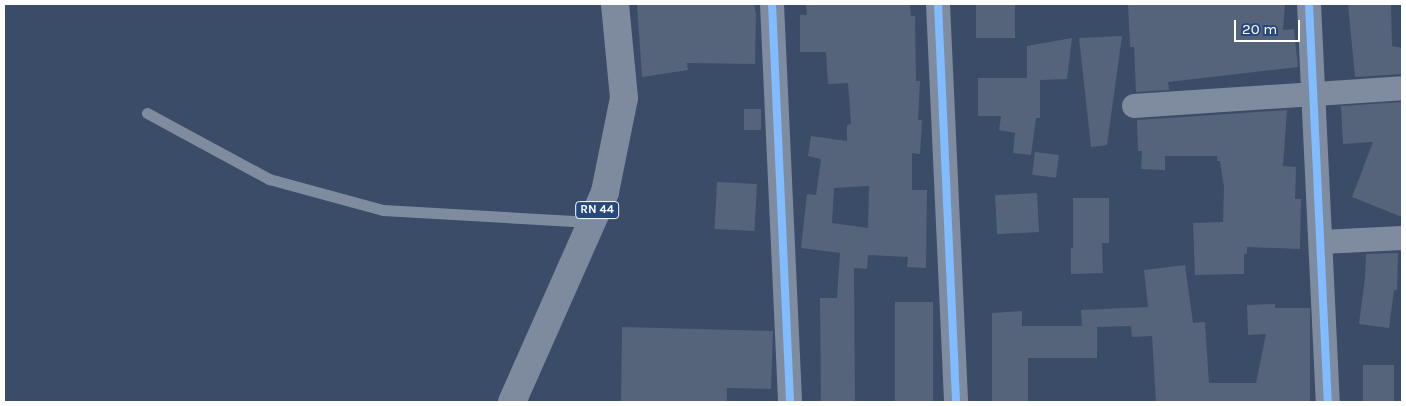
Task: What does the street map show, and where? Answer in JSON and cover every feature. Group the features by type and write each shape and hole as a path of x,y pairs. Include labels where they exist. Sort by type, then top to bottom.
{"main road":[{"name":"RN 44","path":"512,402 605,192 624,98 614,4"}],"street":[{"path":"772,4 790,402"},
{"path":"938,4 956,402"},
{"path":"1310,4 1328,402"},
{"path":"1134,106 1402,88"},
{"path":"1322,242 1402,238"}],"lane":[{"path":"147,113 269,178 383,210 592,222"}],"building":[{"path":"637,4 754,4 756,14 755,64 687,63 688,70 642,77"},
{"path":"806,4 910,4 911,16 915,16 916,81 920,81 918,120 922,120 920,154 912,153 912,190 927,190 926,268 907,267 908,257 868,255 867,269 854,268 855,402 821,402 820,298 837,298 840,253 801,248 807,194 816,195 821,159 808,156 811,136 847,141 847,125 851,124 848,83 828,84 826,52 800,52 800,15 807,15","holes":["869,186 868,228 832,223 834,188"]},
{"path":"976,4 1015,4 1015,38 976,38"},
{"path":"1128,4 1285,4 1283,30 1294,29 1298,67 1168,82 1169,90 1136,92 1134,47 1130,47"},
{"path":"1348,4 1391,4 1392,46 1402,48 1402,74 1355,77"},
{"path":"1122,36 1107,145 1091,147 1079,38"},
{"path":"1072,38 1067,79 1040,80 1040,118 1036,118 1031,155 1013,153 1015,133 999,130 1001,116 978,116 978,78 1027,78 1027,46"},
{"path":"1402,102 1402,217 1352,197 1373,142 1343,144 1341,106"},
{"path":"744,109 761,109 761,130 744,130"},
{"path":"1287,110 1283,166 1296,167 1295,199 1301,199 1300,249 1247,247 1247,254 1244,254 1244,274 1195,275 1193,223 1223,222 1224,187 1220,161 1217,161 1217,156 1165,156 1165,170 1141,169 1142,151 1138,151 1137,120"},
{"path":"1035,152 1059,155 1056,178 1032,175"},
{"path":"717,182 757,184 754,231 715,229"},
{"path":"1037,193 1039,232 997,234 995,195"},
{"path":"1073,198 1109,198 1109,243 1102,243 1103,273 1071,274"},
{"path":"1398,253 1397,290 1394,290 1389,328 1359,324 1366,254"},
{"path":"1185,265 1193,323 1205,322 1209,383 1256,383 1266,334 1248,335 1247,305 1275,304 1275,308 1310,308 1310,402 1156,402 1152,336 1132,337 1131,326 1097,327 1097,358 1028,358 1028,402 992,402 992,313 1022,311 1022,326 1082,326 1081,310 1148,307 1144,270"},
{"path":"895,302 933,302 933,402 895,402"},
{"path":"622,327 773,331 771,389 727,388 727,402 621,402"},
{"path":"1363,365 1394,365 1394,402 1363,402"}],"cycle path":[{"path":"772,4 790,402"},
{"path":"938,4 956,402"},
{"path":"1309,4 1328,402"}]}
